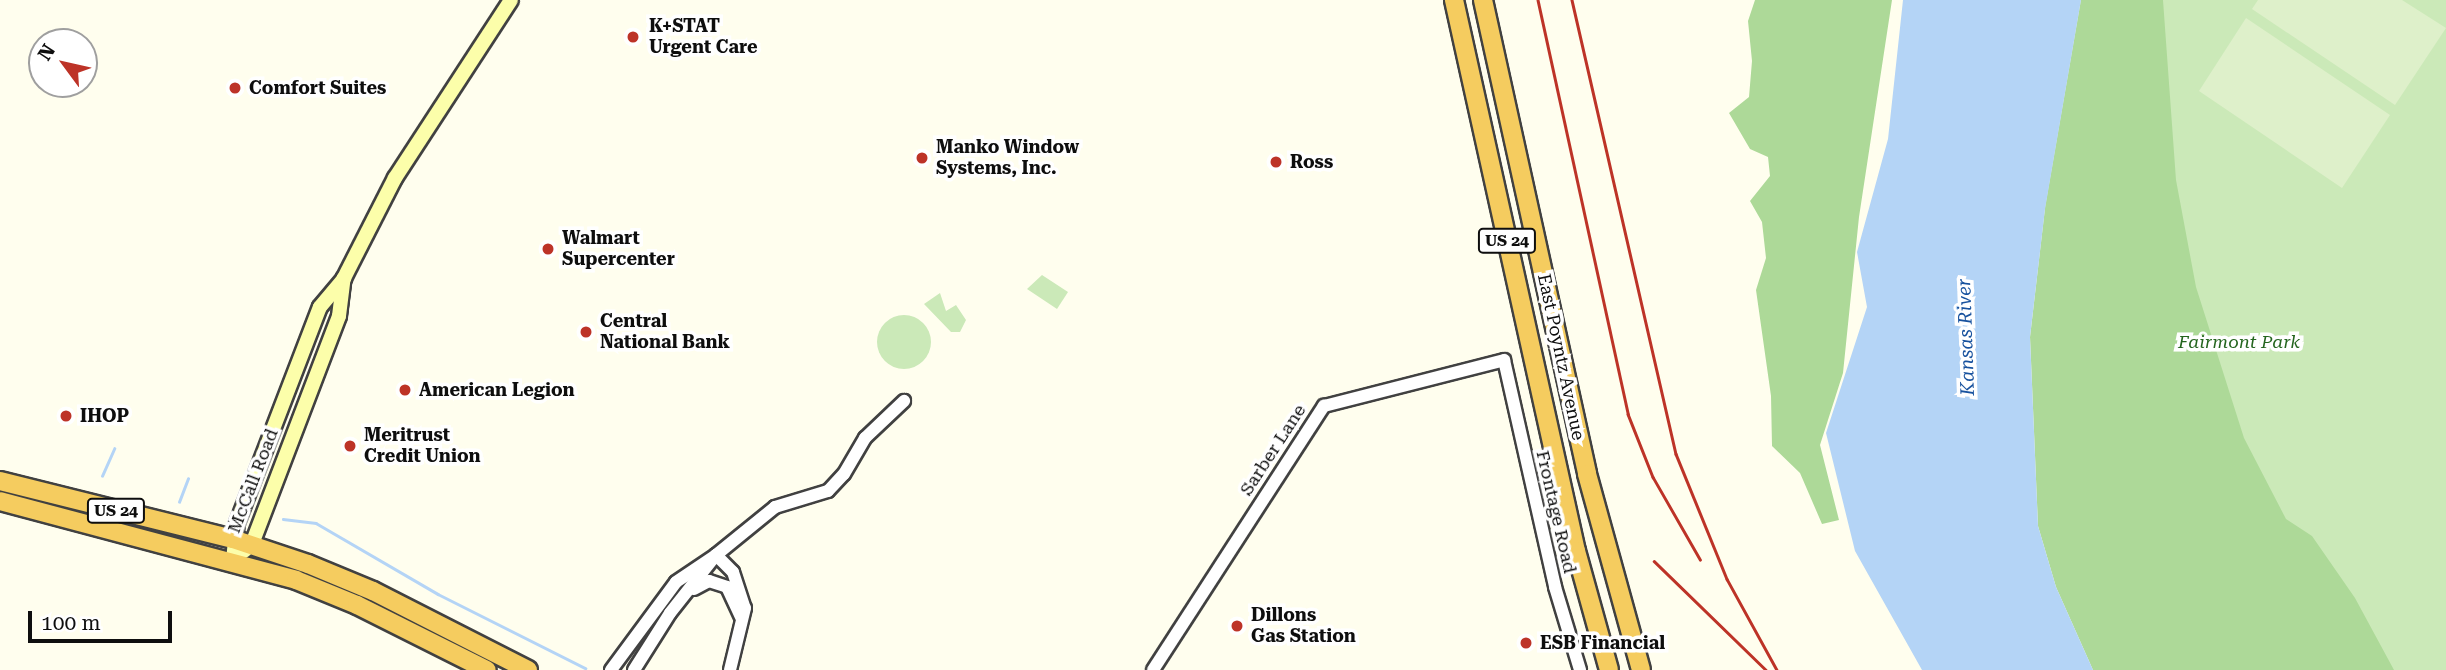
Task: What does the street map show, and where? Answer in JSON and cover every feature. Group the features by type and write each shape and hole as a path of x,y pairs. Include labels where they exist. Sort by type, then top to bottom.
{"highway":[{"name":"East Poyntz Avenue","path":"1454,0 1576,551 1609,670"},
{"name":"East Poyntz Avenue","path":"1483,0 1587,474 1640,670"},
{"name":"US 24","path":"0,481 252,544 373,591 528,670"},
{"name":"US 24","path":"0,501 233,560 357,605 487,670"}],"main road":[{"name":"McCall Road","path":"233,560 233,539 320,307 344,278 395,178 511,0"},
{"name":"McCall Road","path":"233,560 252,544 339,316 344,278"},
{"path":"299,359 306,373 300,414"},
{"path":"282,461 279,451 285,398"}],"street":[{"name":"Sarber Lane","path":"1153,670 1324,406 1504,360"},
{"name":"Frontage Road","path":"1504,360 1555,587 1580,670"},
{"path":"611,670 676,582 716,555 775,507 828,491 844,474 865,438 904,401"},
{"path":"634,670 681,597 716,555"},
{"path":"716,555 742,590 743,621 730,670"},
{"path":"681,597 709,582 719,582 733,596 743,621"}],"green space":[{"path":"1755,0 1892,0 1859,217 1843,373 1820,445 1839,520 1822,524 1800,473 1772,446 1771,396 1756,290 1766,258 1762,222 1750,201 1770,176 1768,157 1750,149 1729,113 1749,97 1752,61 1748,21"},
{"name":"Fairmont Park","path":"2081,0 2446,0 2446,670 2093,670 2045,208"},
{"path":"2081,0 2163,0 2176,180 2196,287 2244,438 2286,519 2312,536 2355,598 2394,670 2093,670 2056,587 2038,526 2030,337 2045,208"},
{"path":"2258,0 2402,0 2446,28 2395,105 2252,9"},
{"path":"2246,18 2390,115 2342,188 2199,91"},
{"path":"1042,275 1068,292 1057,309 1027,289"},
{"path":"940,293 946,311 956,305 966,320 960,332 951,332 924,304"},
{"path":"904,315 923,323 931,342 923,361 904,369 885,361 877,342 885,323"}],"water":[{"name":"Kansas River","path":"1903,0 2081,0 2045,209 2030,337 2038,526 2056,587 2093,670 1922,670 1855,551 1826,433 1867,307 1857,252 1888,139"}],"waterway":[{"path":"102,476 114,449"},
{"path":"179,502 188,479"},
{"path":"283,519 316,523 438,594 585,668"}],"railway":[{"path":"1538,0 1628,414 1653,477 1700,559"},
{"path":"1572,0 1676,454 1727,579 1777,670"},
{"path":"1654,561 1766,670"}],"place":[{"name":"K+STAT Urgent Care","path":"633,37"},
{"name":"Comfort Suites","path":"235,88"},
{"name":"Manko Window Systems, Inc.","path":"922,158"},
{"name":"Ross","path":"1276,162"},
{"name":"Walmart Supercenter","path":"548,249"},
{"name":"Central National Bank","path":"586,332"},
{"name":"American Legion","path":"405,390"},
{"name":"IHOP","path":"66,416"},
{"name":"Meritrust Credit Union","path":"350,446"},
{"name":"Dillons Gas Station","path":"1237,626"},
{"name":"ESB Financial","path":"1526,643"}]}
